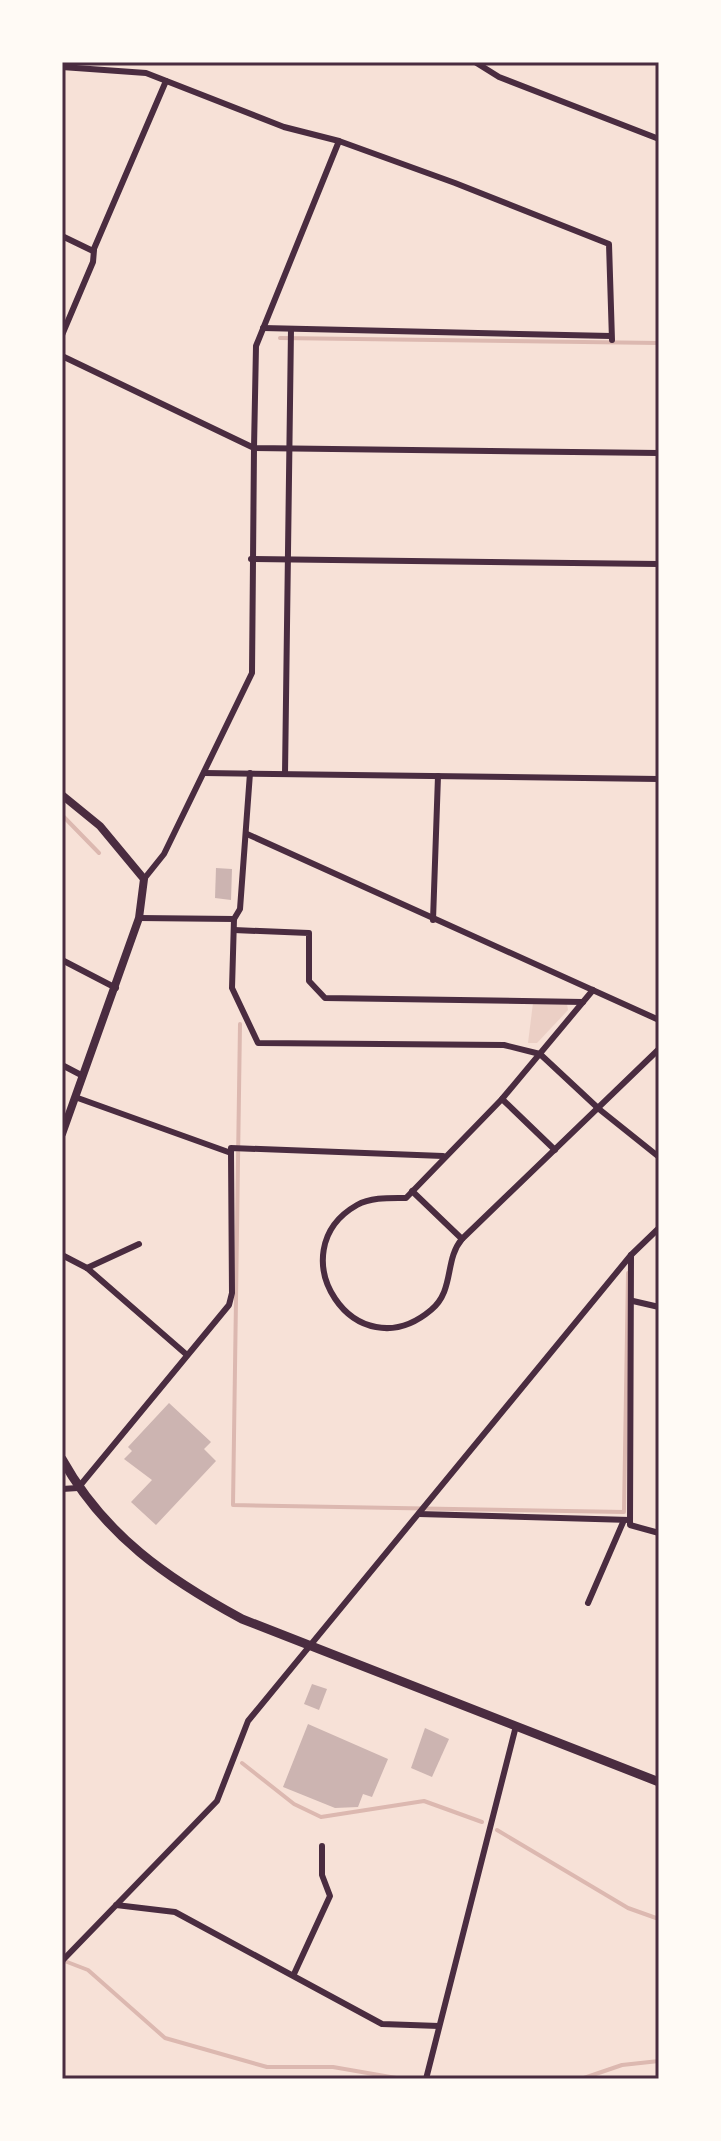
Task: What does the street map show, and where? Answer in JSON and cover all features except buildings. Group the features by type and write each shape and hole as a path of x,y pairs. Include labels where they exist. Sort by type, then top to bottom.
{"main road":[{"path":"62,1459 78,1488 105,1522 144,1559 186,1589 242,1619 659,1782"}],"street":[{"path":"475,62 499,77 659,139"},
{"path":"62,67 146,73 284,127 339,141 609,244 612,338 263,328"},
{"path":"62,335 93,262 94,250 166,81"},
{"path":"62,1134 139,918 144,879 164,854 252,673 256,346 339,141"},
{"path":"62,236 94,250"},
{"path":"285,774 291,329"},
{"path":"62,356 254,448 659,453"},
{"path":"251,559 659,564"},
{"path":"204,773 659,779"},
{"path":"250,773 240,909 234,919 232,988 258,1043 504,1045 540,1054 599,1109 659,1157"},
{"path":"433,920 438,776"},
{"path":"62,795 100,826 144,879"},
{"path":"247,834 659,1020"},
{"path":"139,918 234,919"},
{"path":"234,930 309,933 309,981 325,998 583,1002"},
{"path":"62,960 116,988"},
{"path":"593,990 502,1099 443,1156 406,1198 375,1199 358,1205 332,1229 323,1265 326,1286 336,1304 350,1317 386,1328 404,1326 421,1318 446,1293 454,1248 659,1049"},
{"path":"62,1065 83,1076"},
{"path":"75,1097 231,1153"},
{"path":"502,1099 555,1150"},
{"path":"62,1489 78,1488 229,1305 232,1293 231,1148 443,1156"},
{"path":"412,1191 462,1239"},
{"path":"63,1958 217,1801 248,1721 313,1646 631,1255 659,1228"},
{"path":"87,1268 139,1244"},
{"path":"62,1255 87,1268 187,1355"},
{"path":"588,1603 627,1520 633,1301 631,1255"},
{"path":"633,1301 659,1307"},
{"path":"419,1514 627,1520"},
{"path":"627,1520 630,1525 659,1533"},
{"path":"426,2079 516,1724"},
{"path":"294,1974 330,1896 322,1875 322,1846"},
{"path":"115,1905 175,1912 294,1974 351,2010 382,2024 439,2026"}],"shaded area":[{"path":"533,1003 567,1004 568,1010 537,1043 528,1043"}],"waterway":[{"path":"280,338 659,343"},
{"path":"62,815 99,853"},
{"path":"240,1024 233,1505 624,1512 628,1273"},
{"path":"242,1763 294,1804 321,1817 424,1801 482,1822"},
{"path":"497,1830 628,1908 656,1918"},
{"path":"62,1960 88,1970 165,2038 267,2067 333,2067 402,2079"},
{"path":"581,2079 622,2065 659,2061"}]}
